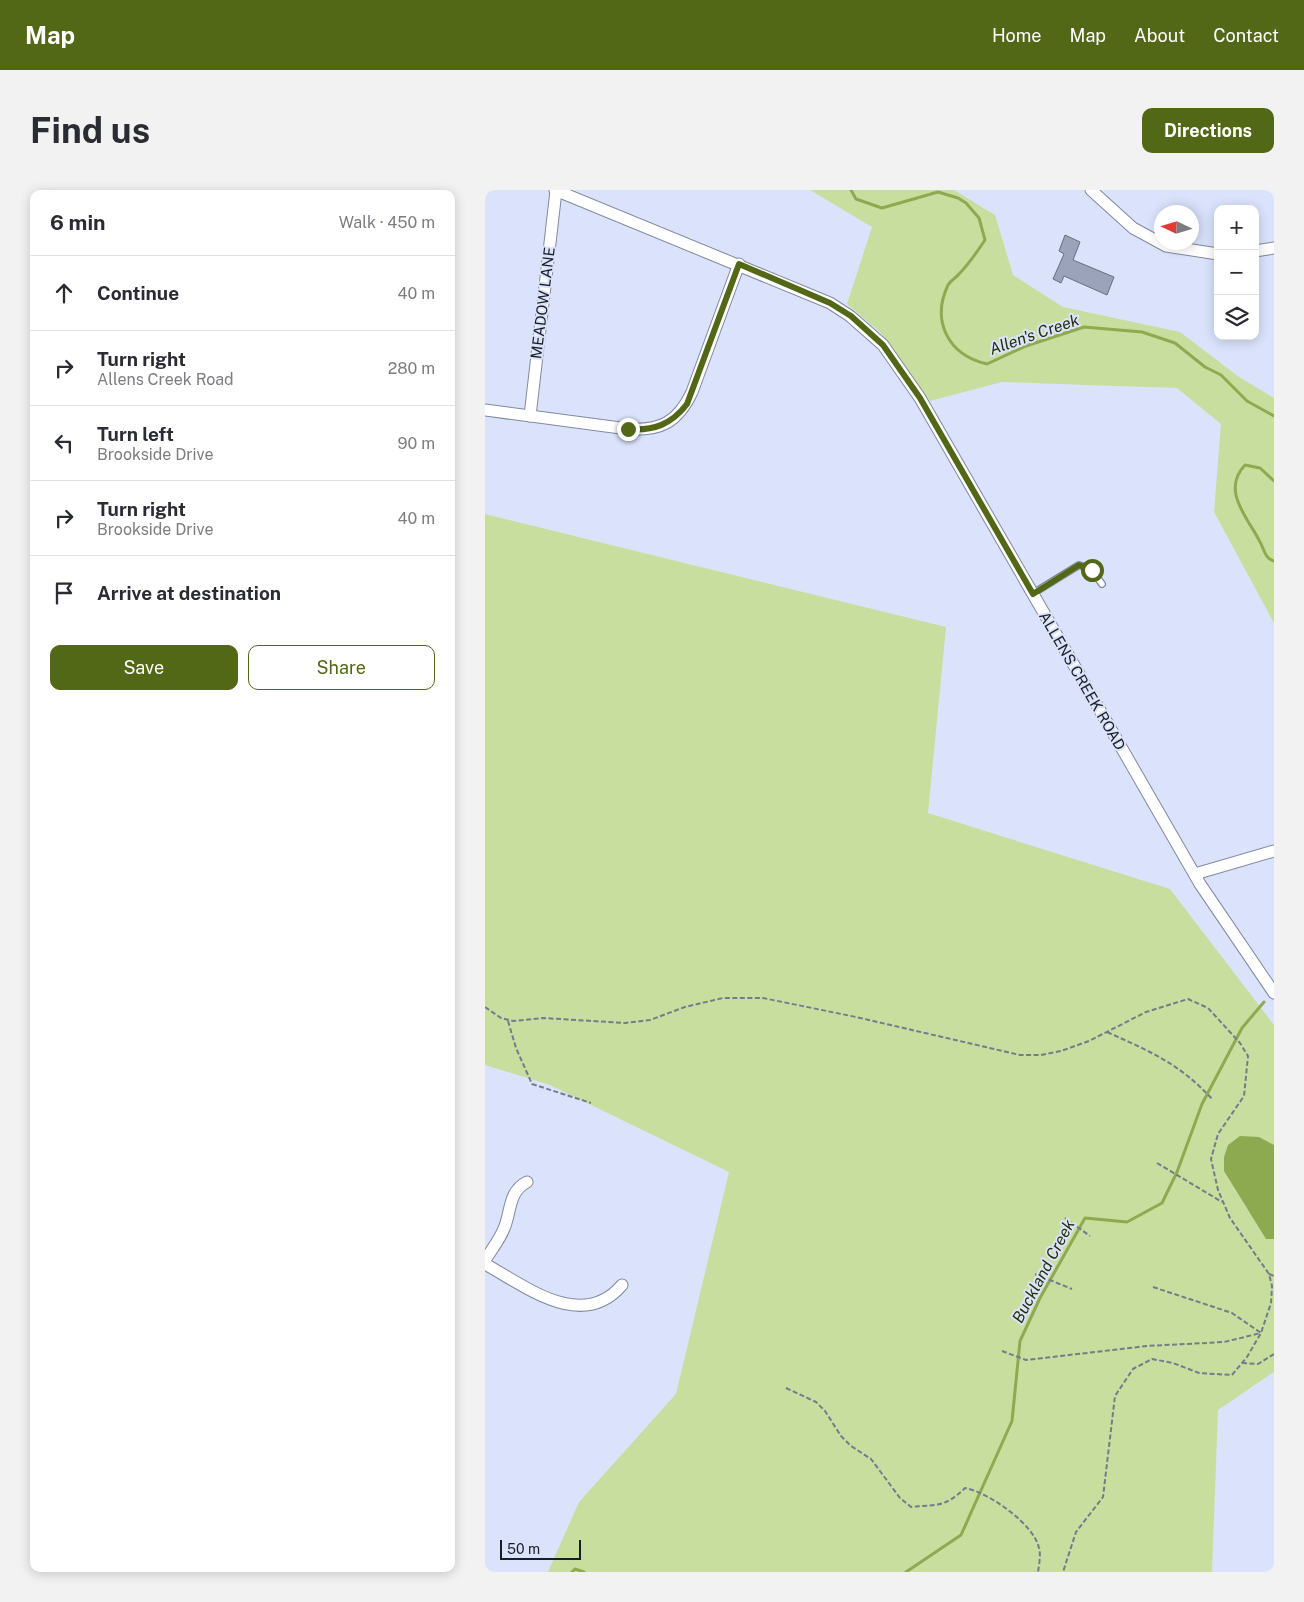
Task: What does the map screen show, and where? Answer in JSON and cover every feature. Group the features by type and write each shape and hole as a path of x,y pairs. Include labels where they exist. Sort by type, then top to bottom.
{"street":[{"name":"ALLENS CREEK ROAD","path":"556,190 830,303 856,320 883,345 920,398 1195,874 1274,993"},
{"name":"MEADOW LANE","path":"529,416 556,190"},
{"path":"1091,190 1133,228 1165,246 1214,253"},
{"path":"1259,250 1274,248"},
{"path":"485,410 639,430 661,426 671,421 687,404 739,264"},
{"path":"1195,874 1274,851"},
{"path":"527,1182 517,1188 512,1198 505,1226 485,1262 546,1298 566,1304 589,1305 599,1302 615,1293 622,1285"}],"lane":[{"path":"1033,594 1079,565 1092,570 1102,584"}],"path":[{"path":"485,1007 507,1020 513,1021 543,1018 625,1023 650,1020 685,1007 723,998 749,997 856,1017 1020,1056 1041,1055 1061,1051 1107,1032 1146,1012 1187,999 1208,1008 1240,1043 1248,1056 1244,1096 1218,1134 1211,1159 1218,1190 1230,1218 1269,1274 1272,1286 1271,1303 1261,1333 1242,1363 1231,1375 1199,1373 1173,1363 1152,1358 1133,1369 1115,1396 1103,1497 1076,1532 1063,1572"},
{"path":"507,1020 516,1048 532,1084 591,1102"},
{"path":"1107,1032 1171,1062 1199,1085 1213,1100"},
{"path":"1157,1163 1183,1177 1223,1203"},
{"path":"1065,1218 1090,1236"},
{"path":"1035,1274 1071,1290"},
{"path":"1269,1274 1274,1276"},
{"path":"1153,1287 1232,1313 1261,1333"},
{"path":"1002,1351 1026,1360 1147,1346 1224,1342 1261,1333"},
{"path":"1242,1363 1258,1364 1274,1354"},
{"path":"786,1388 816,1402 825,1411 841,1436 851,1446 871,1459 900,1498 911,1507 950,1502 965,1488 1013,1512 1035,1536 1040,1550 1038,1572"}],"shaded area":[{"path":"810,190 954,190 995,215 1013,275 1063,307 1180,332 1239,377 1274,398 1274,623 1214,512 1221,424 1177,388 1002,382 930,401 881,333 847,304 872,227"},
{"path":"485,514 946,627 928,813 1170,889 1274,1025 1274,1372 1218,1410 1212,1572 548,1572 579,1502 676,1394 729,1172 550,1085 485,1065"},
{"path":"1240,1136 1259,1137 1274,1145 1274,1239 1266,1239 1224,1171 1224,1157 1228,1145"}],"building":[{"path":"1065,235 1080,242 1073,260 1114,277 1107,295 1064,276 1061,283 1053,279 1064,254 1059,251"}],"waterway":[{"name":"Allen's Creek","path":"851,190 856,199 882,208 938,192 958,198 966,203 979,218 985,240 966,266 948,285 941,311 947,335 953,345 973,359 987,364 1026,346 1084,327 1142,332 1175,343 1205,367 1221,375 1247,401 1274,416"},
{"name":"Allen's Creek","path":"1274,481 1260,468 1245,465 1238,474 1235,484 1236,494 1243,513 1266,555 1274,561"},
{"name":"Buckland Creek","path":"906,1572 961,1535 1012,1421 1020,1341 1040,1298 1085,1218 1127,1222 1162,1203 1177,1172 1202,1104 1242,1028 1264,1002"},
{"name":"Buckland Creek","path":"572,1572 575,1569 584,1572"}],"route":[{"path":"628,429 651,429 661,426 671,421 687,404 739,264 830,303 851,316 883,345 920,398 1033,594 1079,565 1088,566 1092,570"}]}
